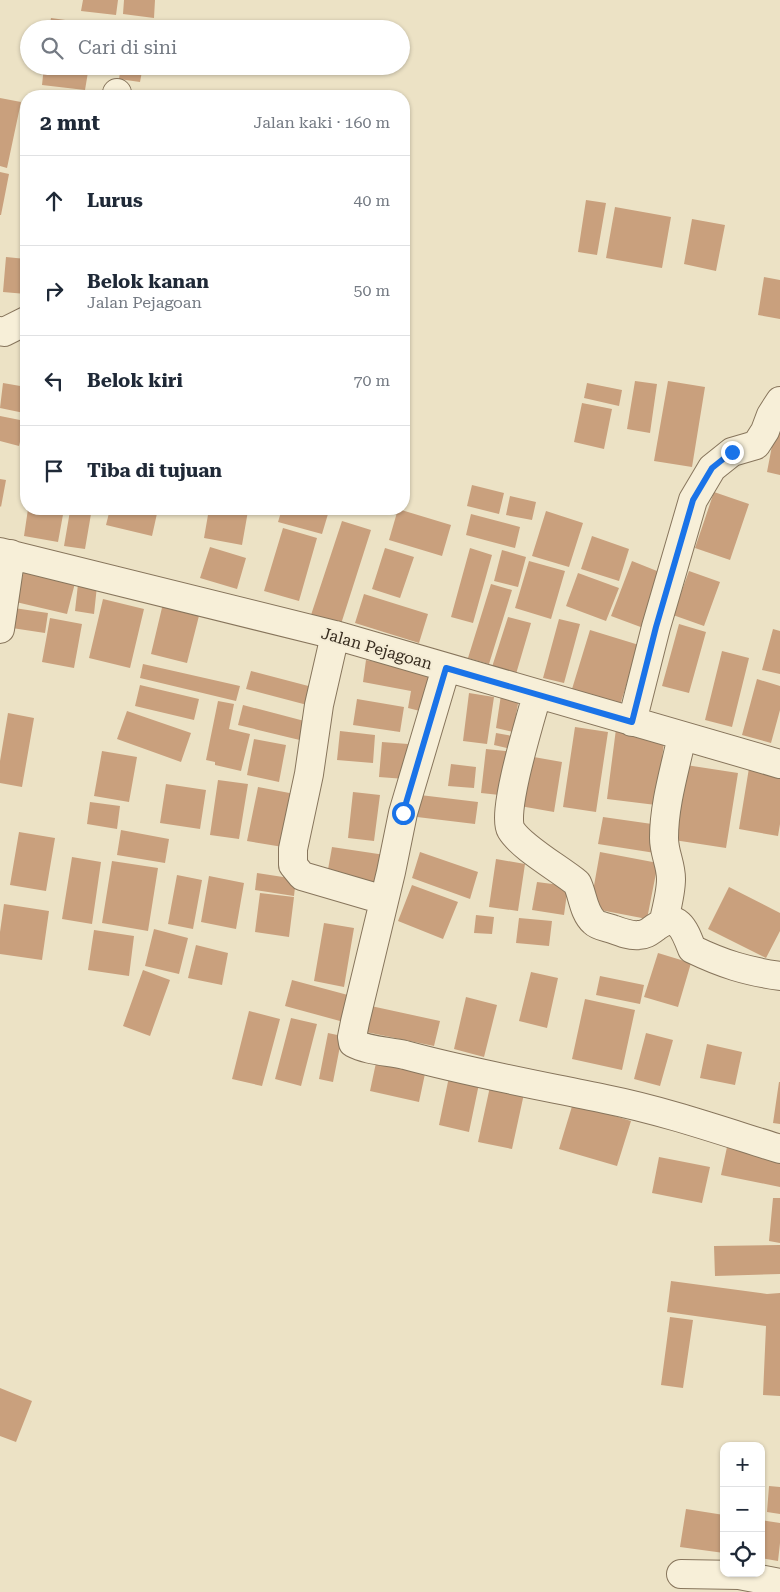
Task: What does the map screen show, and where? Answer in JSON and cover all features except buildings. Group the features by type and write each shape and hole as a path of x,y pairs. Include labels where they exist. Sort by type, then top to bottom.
{"street":[{"path":"0,331 4,332 20,324"},
{"path":"632,722 661,609 693,500 712,468 732,452 756,445 766,432 771,415 780,401"},
{"path":"0,629 5,553"},
{"name":"Jalan Pejagoan","path":"5,553 335,635 780,764"},
{"path":"335,635 293,849 293,865 302,876 384,900"},
{"path":"446,668 403,813 355,1022 352,1037 353,1043 360,1047 388,1051 447,1066 608,1099 688,1119 735,1136 780,1149"},
{"path":"537,695 515,778 508,815 510,829 522,843 577,883 588,914 595,923 624,934 638,935 648,933 664,920 673,920 682,926 692,949 751,972 780,976"},
{"path":"664,920 671,879 669,863 664,853 664,837 668,802 682,736"},
{"path":"681,1574 739,1575 780,1583"}],"route":[{"path":"403,813 446,668 632,722 678,546 693,500 712,468 732,452"}]}
